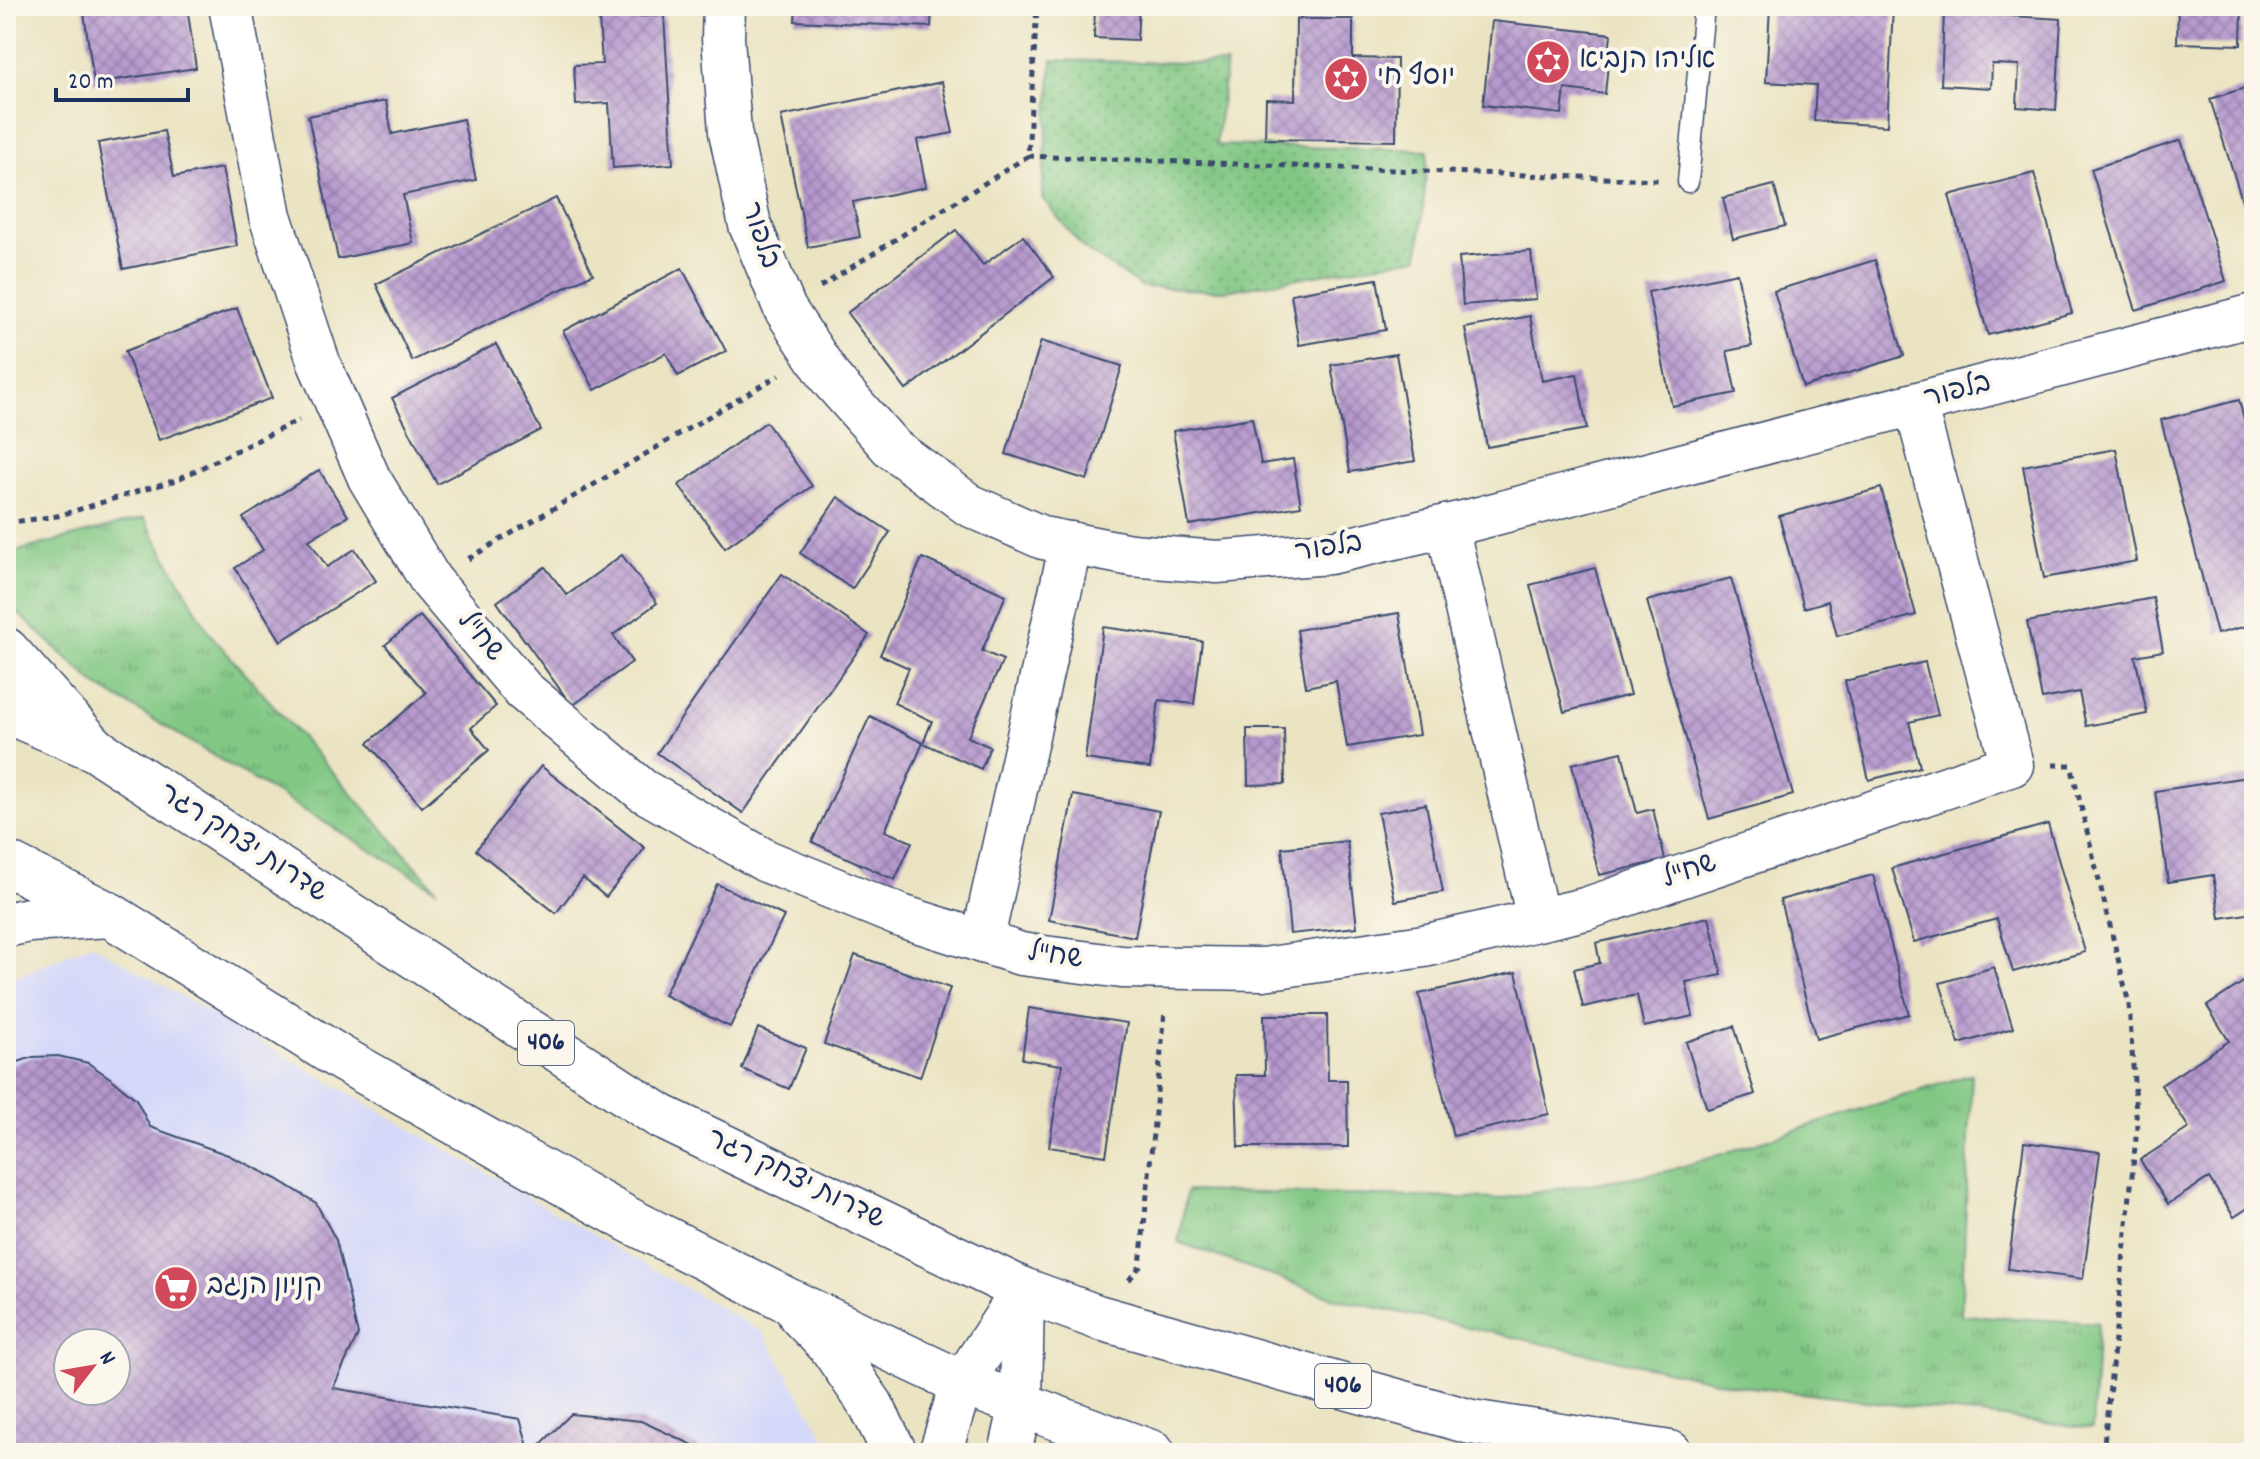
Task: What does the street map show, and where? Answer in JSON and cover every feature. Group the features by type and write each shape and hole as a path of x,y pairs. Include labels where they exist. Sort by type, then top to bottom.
{"main road":[{"path":"6,650 95,749"},
{"name":"שדרות יצחק רגר","path":"6,711 95,749 660,1116 1023,1290 1097,1317 1471,1422 1670,1453"},
{"path":"6,863 110,915 342,1059 629,1220 962,1383 1153,1453"},
{"path":"6,925 29,920 110,915"},
{"path":"785,1299 832,1348 871,1405 895,1453"}],"street":[{"name":"שח\"ל","path":"230,6 270,216 319,363 369,478 431,581 523,690 642,790 766,861 901,916 1021,954 1122,967 1263,969 1424,946 1585,909 2012,765"},
{"name":"בלפור","path":"724,6 723,38 730,132 750,225 785,309 831,379 892,448 969,505 1043,538 1131,555 1217,562 1329,553 1447,526 2254,315"},
{"path":"1915,404 2012,765"},
{"path":"1447,526 1538,919"},
{"path":"982,942 1071,543"},
{"path":"940,1453 962,1383 1023,1290"},
{"path":"1010,1453 1021,1404 1023,1290"}],"lane":[{"path":"1688,182 1704,6"}],"path":[{"path":"1028,156 1037,6"},
{"path":"785,309 1028,156 1688,182"},
{"path":"431,581 815,354"},
{"path":"6,523 57,516 176,480 336,402"},
{"path":"2012,765 2071,765 2129,1004 2137,1128 2103,1453"},
{"path":"1097,1317 1140,1266 1170,968"}],"shaded area":[{"path":"91,944 763,1333 834,1453 6,1453 6,981"}],"green space":[{"path":"1052,60 1226,64 1216,145 1428,150 1419,257 1225,291 1142,287 1083,248 1042,198"},
{"path":"144,518 210,634 437,890 96,685 6,602 6,554"},
{"path":"1972,1074 1961,1315 2098,1323 2092,1429 1735,1385 1337,1299 1178,1242 1187,1191 1498,1199 1668,1171"}],"building":[{"path":"83,6 187,6 196,68 94,83"},
{"path":"796,6 932,6 931,27 795,21"},
{"path":"1095,6 1139,6 1137,40 1094,38"},
{"path":"1770,6 1893,6 1887,126 1814,121 1816,85 1766,82"},
{"path":"2178,6 2242,6 2241,45 2177,43"},
{"path":"1944,12 2061,19 2056,110 2017,107 2019,65 1992,64 1991,88 1941,85"},
{"path":"664,15 673,164 613,168 609,103 576,105 574,65 602,64 599,19"},
{"name":"יוסף חי","path":"1296,19 1353,19 1353,58 1397,59 1396,141 1265,139 1266,99 1295,100"},
{"name":"אליהו הנביא","path":"1492,21 1611,34 1605,94 1565,89 1562,114 1483,105"},
{"path":"942,82 953,133 917,140 926,187 853,202 860,237 808,247 781,116"},
{"path":"2254,85 2254,235 2253,235 2210,99"},
{"path":"386,101 392,134 463,119 476,180 403,195 413,243 338,259 308,116"},
{"path":"164,131 174,177 222,168 237,246 123,269 98,143"},
{"path":"2181,140 2226,281 2136,310 2091,169"},
{"path":"2034,173 2072,313 1988,335 1949,195"},
{"path":"1774,185 1785,226 1733,239 1723,198"},
{"path":"556,198 593,274 412,361 376,284"},
{"path":"956,230 983,265 1023,236 1054,277 906,390 847,313"},
{"path":"1531,251 1536,299 1463,305 1459,257"},
{"path":"1875,260 1904,356 1803,387 1774,291"},
{"path":"682,268 726,351 678,376 666,353 595,390 563,331"},
{"path":"1737,273 1752,346 1727,351 1736,393 1672,406 1648,292"},
{"path":"1377,279 1386,330 1299,345 1291,294"},
{"path":"237,308 272,398 159,440 125,351"},
{"path":"1530,316 1542,381 1577,374 1587,429 1487,447 1465,328"},
{"path":"1041,341 1122,366 1087,480 1006,454"},
{"path":"496,344 541,430 437,484 392,398"},
{"path":"1396,354 1415,461 1350,472 1331,365"},
{"path":"2239,400 2254,457 2254,624 2217,634 2161,420"},
{"path":"1252,418 1261,464 1293,459 1301,506 1189,525 1173,431"},
{"path":"766,422 812,486 725,548 679,485"},
{"path":"2116,449 2137,561 2044,578 2023,466"},
{"path":"319,470 348,516 309,540 327,567 355,549 376,581 281,641 235,568 263,550 243,518"},
{"path":"1881,488 1916,615 1837,636 1828,601 1804,608 1779,516"},
{"path":"838,497 890,532 852,589 800,553"},
{"path":"622,555 657,603 613,635 632,662 572,706 497,602 545,567 567,595"},
{"path":"922,558 1006,595 982,651 1003,660 968,737 990,747 981,769 923,743 932,721 894,703 909,668 880,655"},
{"path":"1595,568 1630,695 1564,712 1530,585"},
{"path":"782,574 869,635 743,813 657,753"},
{"path":"1731,578 1793,795 1709,819 1647,601"},
{"path":"2153,598 2163,651 2135,656 2147,714 2086,726 2079,692 2042,699 2027,622"},
{"path":"1399,613 1419,735 1347,747 1336,681 1306,687 1297,630"},
{"path":"420,616 496,706 471,728 489,750 422,807 368,743 426,693 385,645"},
{"path":"1103,627 1202,641 1194,704 1159,700 1150,768 1085,759"},
{"path":"1925,662 1938,715 1909,722 1920,767 1869,780 1845,681"},
{"path":"870,716 923,743 885,831 912,842 895,880 812,842"},
{"path":"1247,729 1284,729 1285,784 1248,785"},
{"path":"1622,752 1637,813 1653,809 1665,860 1599,875 1572,764"},
{"path":"541,766 645,848 606,897 583,878 556,913 476,850"},
{"path":"2254,776 2254,913 2220,918 2213,875 2168,882 2155,791"},
{"path":"1073,795 1159,811 1135,937 1049,920"},
{"path":"1426,804 1443,892 1395,901 1378,813"},
{"path":"2048,824 2085,952 2013,972 1997,919 1914,942 1892,868"},
{"path":"1347,841 1357,927 1290,934 1282,848"},
{"path":"1873,875 1909,1014 1816,1039 1780,900"},
{"path":"717,884 784,916 730,1027 664,995"},
{"path":"1709,917 1722,975 1686,982 1693,1016 1644,1027 1637,995 1583,1007 1574,969 1600,963 1596,943"},
{"path":"855,955 950,988 920,1077 824,1044"},
{"path":"1994,967 2013,1028 1959,1044 1940,983"},
{"path":"1516,972 1549,1114 1453,1136 1419,994"},
{"path":"2248,979 2254,988 2254,1204 2234,1217 2209,1178 2168,1204 2140,1160 2189,1128 2161,1085 2229,1041 2207,1006"},
{"path":"1029,1008 1127,1023 1106,1156 1049,1147 1062,1065 1022,1059"},
{"path":"1264,1015 1327,1015 1328,1080 1347,1080 1348,1147 1238,1147 1236,1075 1265,1075"},
{"path":"1734,1026 1755,1094 1707,1109 1686,1042"},
{"path":"758,1028 806,1048 789,1089 742,1069"},
{"name":"קניון הנגב","path":"58,1056 88,1063 136,1099 150,1127 228,1155 316,1203 336,1240 358,1335 333,1388 520,1419 530,1453 6,1453 6,1066 33,1057"},
{"path":"2024,1142 2100,1152 2083,1279 2008,1269"},
{"path":"571,1414 641,1421 710,1453 532,1453"}],"place":[{"name":"אליהו הנביא","path":"1548,62"},
{"name":"יוסף חי","path":"1346,79"},
{"name":"קניון הנגב","path":"176,1288"}]}
